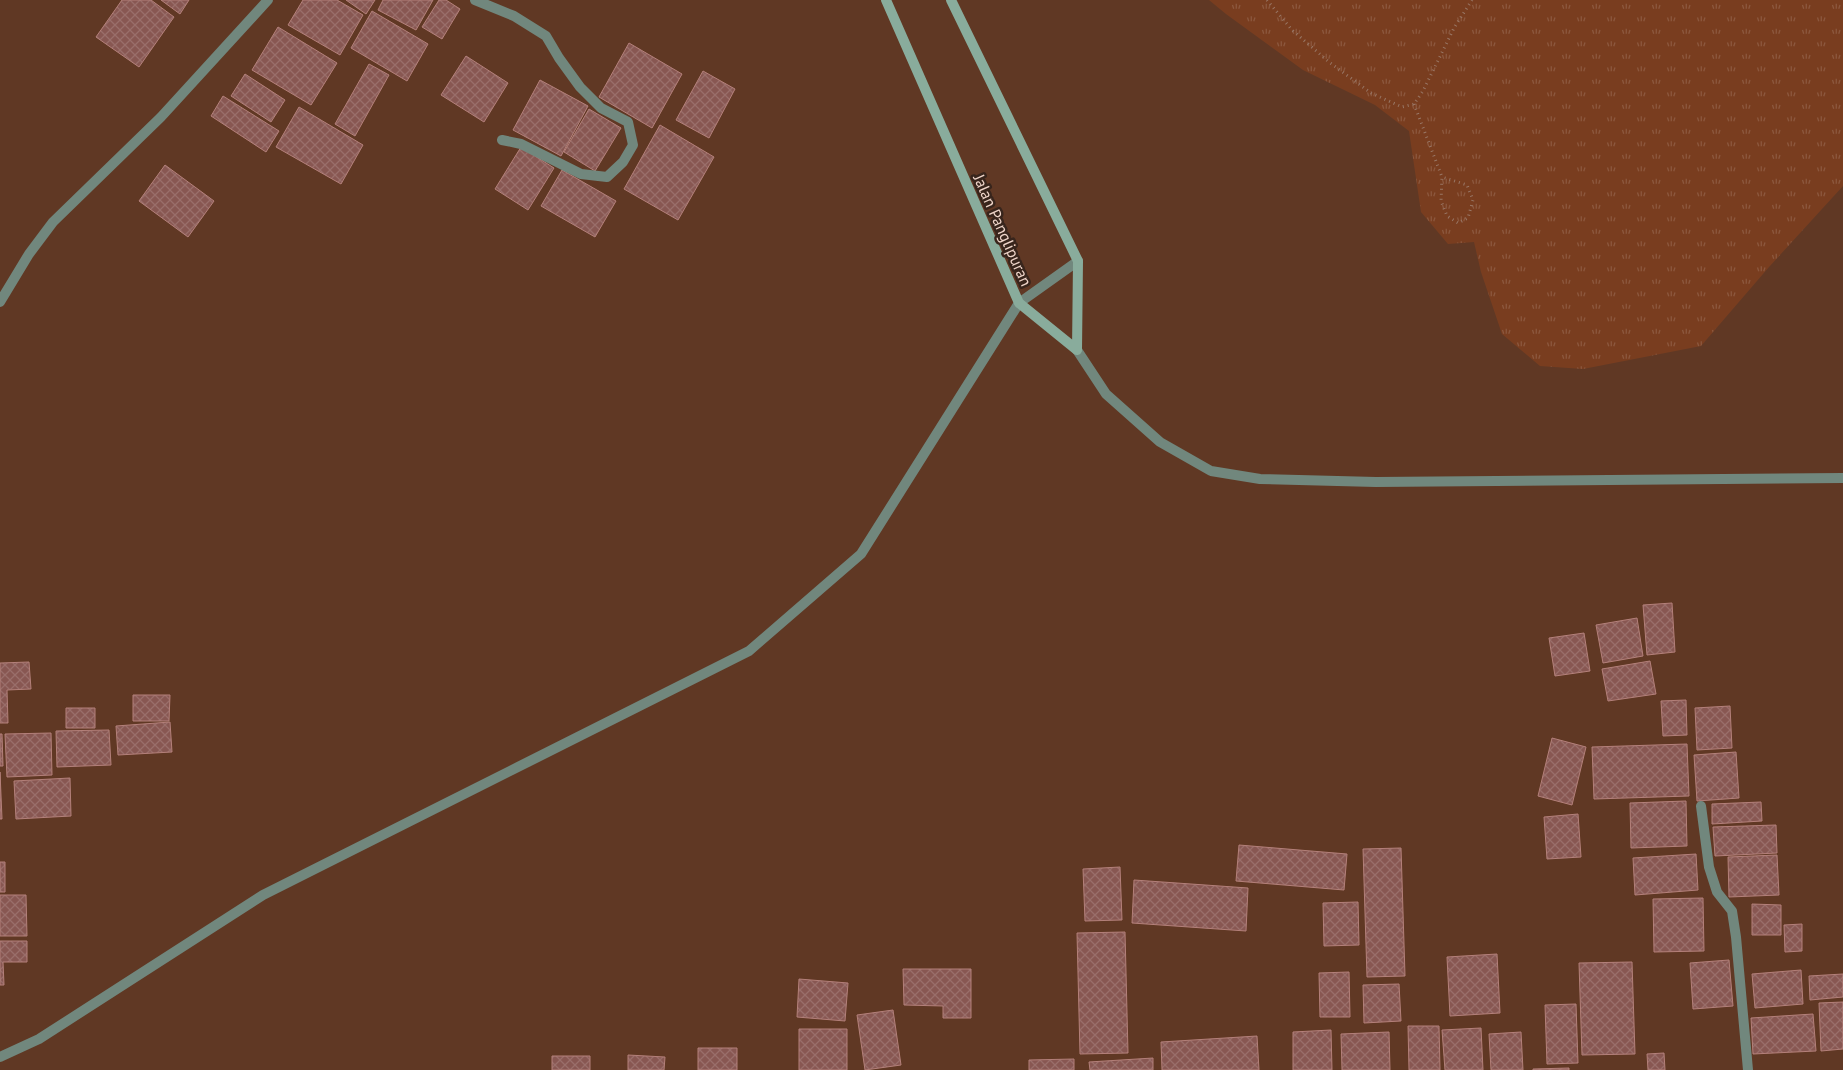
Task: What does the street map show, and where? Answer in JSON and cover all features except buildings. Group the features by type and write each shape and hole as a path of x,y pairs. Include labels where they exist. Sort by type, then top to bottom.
{"main road":[{"name":"Jalan Panglipuran","path":"886,0 1019,304 1077,350"},
{"path":"951,0 1078,261 1077,350"}],"street":[{"path":"0,302 29,254 53,222 161,117 268,0"},
{"path":"475,0 514,16 546,36 580,87 601,108 628,122 634,146 623,162 607,177 581,174 521,144 502,140"},
{"path":"0,1057 39,1039 263,895 749,651 861,554 1019,304 1078,261"},
{"path":"1077,350 1106,394 1160,442 1212,471 1250,478 1376,482 1843,478"},
{"path":"1701,806 1709,867 1717,892 1732,911 1748,1070"}],"path":[{"path":"1267,0 1292,30 1329,62 1371,93 1402,106 1414,104 1423,91 1454,28 1472,0"},
{"path":"1414,104 1442,177 1441,202 1447,216 1458,223 1468,218 1474,200 1467,185 1442,177"}],"green space":[{"path":"1209,0 1843,0 1843,186 1769,267 1701,346 1583,369 1540,366 1502,334 1481,272 1474,242 1448,244 1421,212 1409,131 1375,105 1303,70"}]}
